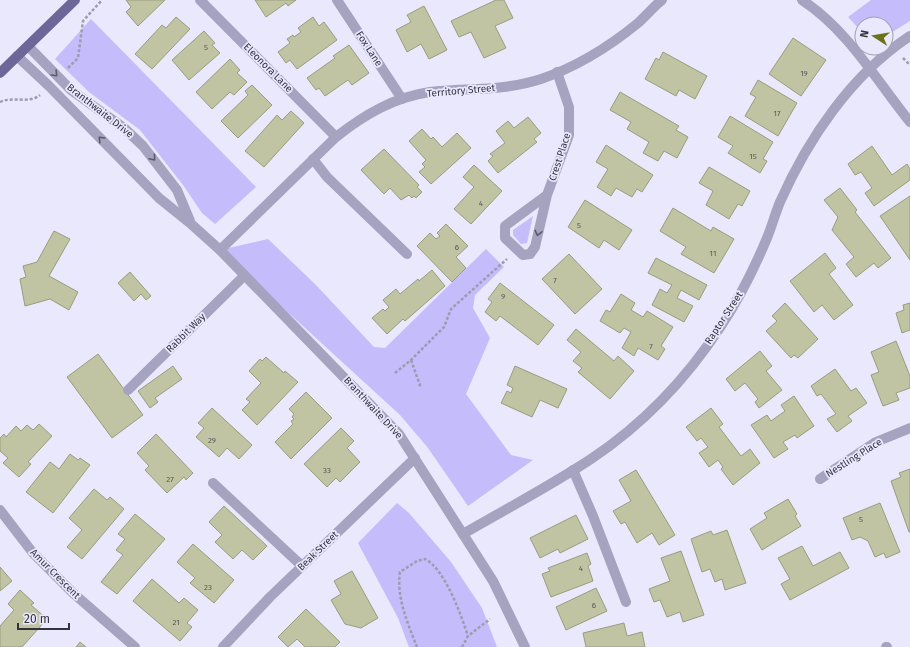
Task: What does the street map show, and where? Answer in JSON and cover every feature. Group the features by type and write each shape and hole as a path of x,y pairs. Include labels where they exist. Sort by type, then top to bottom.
{"main road":[{"path":"0,73 75,0"}],"street":[{"name":"Eleonora Lane","path":"200,0 336,137"},
{"name":"Fox Lane","path":"337,0 402,99"},
{"name":"Territory Street","path":"220,250 336,137 355,122 379,107 429,92 476,90 520,84 541,79 590,56 615,41 639,22 662,0"},
{"path":"802,0 835,28 910,122"},
{"name":"Raptor Street","path":"463,534 574,470 617,439 656,406 702,352 724,321 753,270 779,204 807,150 831,112 869,69 893,47 910,36"},
{"name":"Branthwaite Drive","path":"28,46 71,90 124,128 143,146 177,190 190,222"},
{"name":"Branthwaite Drive","path":"17,56 49,86 159,198 190,222 220,250 399,434 493,581 525,647"},
{"name":"Crest Place","path":"547,195 505,226 505,238 523,255 530,254 535,248 547,195 569,135 569,107 557,72"},
{"path":"312,159 327,177 407,254"},
{"name":"Rabbit Way","path":"128,390 244,276"},
{"name":"Nestling Place","path":"820,479 876,442 910,428"},
{"name":"Beak Street","path":"223,647 302,566 415,458"},
{"path":"574,470 626,602"},
{"path":"213,483 302,566"},
{"name":"Amur Crescent","path":"0,510 33,553 73,593 135,647"}],"path":[{"path":"395,374 444,327 451,309 507,259"},
{"path":"411,360 420,388"},
{"path":"417,647 407,621 399,580 400,572 417,561 425,559 432,563 442,576 468,636"},
{"path":"462,647 468,636 490,619"}],"shaded area":[{"path":"871,0 910,0 910,21 894,31 894,16 854,16 854,23 848,17"},
{"path":"91,19 256,187 215,224 202,213 183,185 140,130 89,92 55,59"},
{"path":"533,216 527,243 521,244 513,235 513,230"},
{"path":"268,239 316,285 374,347 385,348 486,249 504,267 475,295 473,308 490,338 466,394 511,455 533,460 468,506 428,448 400,415 220,250"},
{"path":"397,503 409,513 451,562 482,608 497,647 409,647 398,618 358,543"}],"building":[{"path":"126,0 165,0 138,26 126,12 131,7"},
{"path":"255,0 296,0 288,6 286,3 266,17"},
{"path":"496,0 504,0 513,18 495,26 506,48 484,58 471,32 459,37 451,21"},
{"path":"424,6 447,50 429,59 421,44 407,52 396,30 411,22 407,15"},
{"path":"176,17 190,29 152,69 135,54 162,25 166,28"},
{"path":"313,17 319,26 324,22 337,40 297,69 290,60 286,63 278,52 290,43 287,39 293,35 294,37 301,32 298,28"},
{"path":"204,31 215,43 212,45 220,53 189,80 172,60"},
{"path":"793,38 826,60 801,96 769,74"},
{"path":"349,45 369,73 352,85 348,80 325,96 319,88 316,90 307,78 335,58 333,56"},
{"path":"663,52 707,76 695,99 679,90 676,96 645,79 656,58 659,60"},
{"path":"230,59 240,70 237,73 247,82 234,95 230,92 212,109 196,92"},
{"path":"758,80 797,103 778,136 745,116 756,97 750,94"},
{"path":"252,85 272,105 238,138 221,121 248,95 245,91"},
{"path":"620,92 679,126 676,130 688,137 677,158 664,151 658,161 643,153 649,142 627,129 631,122 610,110"},
{"path":"291,111 304,123 264,167 245,151 277,115 282,120"},
{"path":"730,116 773,142 763,159 767,161 760,173 728,153 733,146 718,137"},
{"path":"528,117 541,133 534,139 537,142 498,173 488,161 493,156 490,154 505,143 496,131 508,121 514,128"},
{"path":"422,129 431,139 433,137 442,147 457,133 471,148 431,184 419,172 425,167 422,164 426,160 409,141"},
{"path":"606,145 653,175 642,192 637,189 632,197 616,188 611,196 597,187 608,169 596,162"},
{"path":"872,146 892,175 907,164 910,169 910,180 874,206 865,193 872,188 861,172 855,175 848,164"},
{"path":"384,149 419,185 417,187 422,192 416,198 414,196 412,198 409,195 401,200 390,188 384,194 361,170"},
{"path":"474,165 502,191 471,224 454,209 474,187 463,177"},
{"path":"709,167 750,191 742,206 738,204 729,219 706,205 713,191 699,183"},
{"path":"840,188 857,210 855,212 891,258 878,268 874,263 856,277 846,264 854,257 832,230 838,217 824,200"},
{"path":"910,196 910,260 880,216"},
{"path":"585,200 632,230 619,250 604,240 599,248 568,227"},
{"path":"673,208 711,231 713,227 734,239 714,273 681,254 686,247 660,231"},
{"path":"446,224 468,246 456,257 466,268 452,282 417,246 430,233 436,239 440,236 437,233"},
{"path":"54,231 70,239 49,276 78,292 69,310 50,299 25,306 20,279 26,277 23,266 37,262"},
{"path":"825,253 836,268 829,274 853,305 834,320 822,305 814,312 790,281"},
{"path":"569,254 602,289 575,314 542,279"},
{"path":"656,258 707,285 699,300 681,290 677,298 693,306 684,322 652,305 660,289 667,293 672,285 648,273"},
{"path":"432,270 445,286 405,321 403,319 387,334 372,318 383,309 385,311 389,307 383,300 396,289 400,294"},
{"path":"130,272 151,296 146,300 141,294 134,301 118,283"},
{"path":"500,283 554,325 538,345 500,316 496,321 485,312 492,302 488,299"},
{"path":"621,294 635,303 631,310 643,317 647,311 673,327 661,346 665,349 658,360 638,348 634,356 622,348 631,332 624,328 620,333 600,321 606,310 610,312"},
{"path":"785,303 818,339 798,358 794,355 791,358 766,331 777,321 772,316"},
{"path":"910,303 910,330 902,333 896,313 904,310 903,305"},
{"path":"576,329 614,361 618,356 634,371 610,399 578,372 582,368 573,361 581,352 567,340"},
{"path":"896,341 910,376 910,388 896,393 899,400 883,406 871,375 879,372 871,352"},
{"path":"760,351 772,366 766,371 782,390 759,408 755,402 758,399 745,383 735,391 726,379"},
{"path":"98,354 143,415 112,438 67,377"},
{"path":"266,357 284,373 285,371 298,382 257,425 242,410 250,402 246,399 261,383 249,371 260,359 262,361"},
{"path":"173,366 182,379 155,398 158,402 150,408 138,391"},
{"path":"515,366 567,389 558,408 540,400 532,417 501,403 507,391 511,393 513,388 507,385"},
{"path":"835,369 851,391 856,388 867,403 848,416 852,421 837,432 827,419 836,414 821,394 817,396 811,386"},
{"path":"306,392 332,418 291,459 275,442 293,424 291,421 294,419 292,417 294,414 289,409"},
{"path":"794,396 814,426 797,438 795,435 783,442 788,449 774,458 751,425 767,415 771,421 785,411 781,405"},
{"path":"212,408 252,445 239,459 227,448 219,457 196,437 204,428 198,423"},
{"path":"711,408 723,424 719,427 741,456 750,449 760,463 733,485 721,469 723,467 718,460 709,467 699,453 708,447 701,438 697,441 686,427"},
{"path":"39,424 52,436 28,462 31,464 19,477 3,463 8,458 0,451 0,438 4,434 6,437 16,426 21,431 27,425 33,430"},
{"path":"341,428 354,441 347,448 360,462 340,482 336,478 327,487 304,464"},
{"path":"156,434 193,473 186,480 184,477 167,493 145,470 149,466 137,453"},
{"path":"70,454 78,460 80,458 90,465 53,513 26,492 50,462 59,469"},
{"path":"910,469 909,532 891,481 901,477 899,473"},
{"path":"636,470 675,535 659,545 652,533 637,543 625,522 621,524 613,511 631,501 619,480"},
{"path":"94,489 107,500 110,497 124,509 82,559 67,547 82,530 69,518"},
{"path":"788,499 797,514 795,516 801,526 762,550 750,529 767,518 764,513"},
{"path":"880,503 900,552 886,558 884,553 875,557 868,541 860,537 852,540 843,518"},
{"path":"224,506 267,546 253,560 242,550 233,559 215,542 222,535 209,522"},
{"path":"135,514 165,539 117,594 101,582 123,555 116,550 125,539 118,534"},
{"path":"576,515 588,539 560,553 558,549 540,558 530,538"},
{"path":"727,530 746,583 725,590 722,579 715,582 710,569 702,572 691,539 711,531 713,535"},
{"path":"193,544 234,580 214,603 190,583 195,578 177,562"},
{"path":"802,546 813,566 840,552 849,568 790,600 781,584 790,579 778,558"},
{"path":"681,551 704,615 683,622 680,612 667,617 660,600 654,602 649,589 670,581 661,558"},
{"path":"587,553 591,564 588,566 593,581 551,597 542,574 550,571 548,568"},
{"path":"0,567 12,581 0,591"},
{"path":"352,571 378,618 361,628 345,624 331,600 341,594 334,581"},
{"path":"152,579 179,603 184,598 198,610 187,623 192,627 180,641 133,601"},
{"path":"596,588 607,611 566,630 556,607"},
{"path":"20,590 34,603 31,605 47,619 22,647 0,647 0,626 14,610 8,604"},
{"path":"306,609 340,642 335,647 305,647 297,639 288,647 278,637"},
{"path":"624,623 627,636 642,632 645,647 586,647 583,633"},
{"path":"80,642 86,647 76,647"}]}
